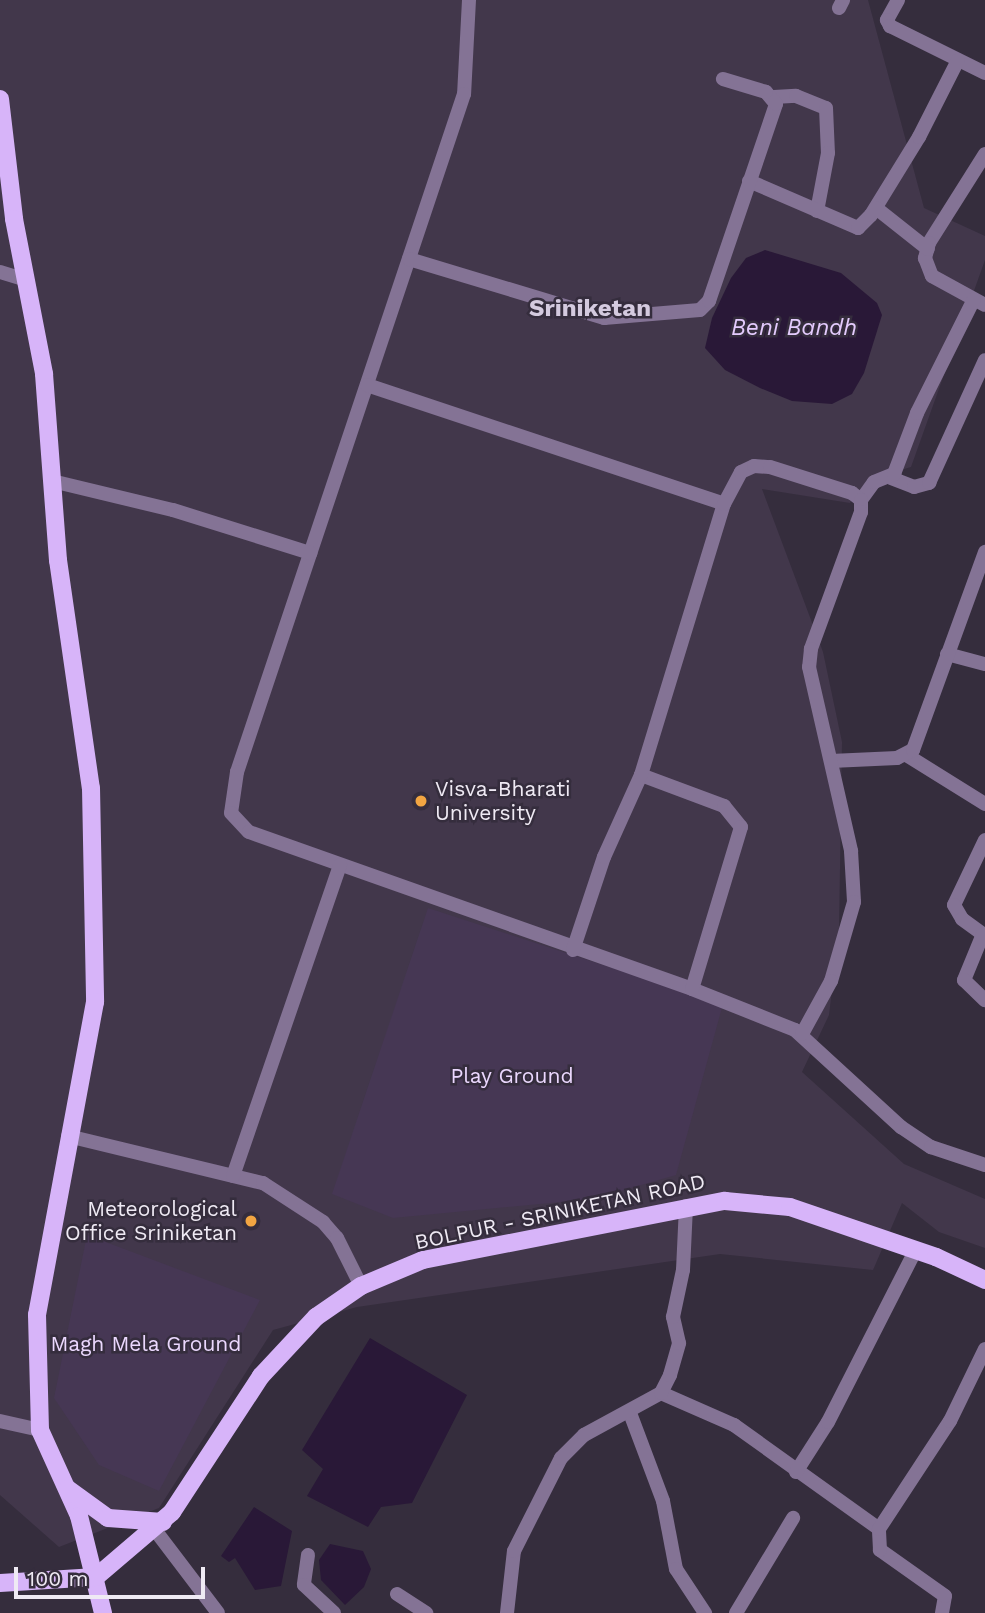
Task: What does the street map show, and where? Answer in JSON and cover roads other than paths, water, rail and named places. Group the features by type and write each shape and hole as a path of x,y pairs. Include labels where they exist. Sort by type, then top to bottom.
{"main road":[{"path":"0,99 26,280 44,374 58,560 91,788 95,1002 68,1136 37,1315 40,1430 67,1488 96,1577 103,1613"},
{"name":"BOLPUR - SRINIKETAN ROAD","path":"96,1577 159,1526 261,1376 316,1317 361,1286 423,1260 686,1206 725,1201 790,1207 915,1251 985,1280"},
{"path":"67,1488 108,1518 159,1526"},
{"path":"0,1583 96,1577"}],"street":[{"path":"469,0 464,94 232,789 230,813 249,832 573,950 692,989 802,1034 901,1127 931,1147 985,1165"},
{"path":"898,0 887,20 890,26 985,73"},
{"path":"749,181 858,228 876,208 919,137 958,60"},
{"path":"723,79 774,97 796,96 826,108 828,153 817,211"},
{"path":"409,259 604,318 643,312 690,314 709,301 774,115 774,97"},
{"path":"891,478 917,413 979,302 932,276 926,265 928,249 985,154"},
{"path":"876,208 928,249"},
{"path":"0,272 26,280"},
{"path":"802,1034 831,981 854,902 851,850 810,658 861,512 861,500 874,482 891,478 914,487 929,483 985,360"},
{"path":"367,385 724,504"},
{"path":"573,950 604,857 641,775 724,504 741,472 754,466 840,489 861,500"},
{"path":"52,481 173,510 310,553"},
{"path":"908,756 947,654 979,584 985,552"},
{"path":"947,654 985,664"},
{"path":"831,761 908,756 985,804"},
{"path":"641,775 723,806 741,827 692,989"},
{"path":"985,840 954,905 962,919 984,932 964,980 985,1000"},
{"path":"233,1176 340,865"},
{"path":"68,1136 263,1183 323,1222 337,1238 361,1286"},
{"path":"507,1613 514,1551 541,1489 561,1458 584,1435 630,1413 661,1393 679,1343 673,1322 683,1270 686,1206"},
{"path":"796,1472 828,1422 915,1251"},
{"path":"942,1613 945,1596 880,1550 879,1530 950,1421 985,1349"},
{"path":"661,1393 734,1425 879,1530"},
{"path":"630,1413 663,1501 676,1569 705,1613"},
{"path":"0,1421 40,1430"},
{"path":"736,1613 793,1518"},
{"path":"159,1526 218,1613"},
{"path":"308,1555 304,1585 334,1613"},
{"path":"397,1594 426,1613"}],"water":[{"name":"Beni Bandh","path":"765,250 841,273 877,303 882,315 864,373 852,394 832,404 792,401 725,370 705,348 712,318 731,278 746,258"},
{"path":"370,1338 467,1395 412,1503 381,1507 368,1527 307,1496 323,1469 302,1450"},
{"path":"254,1507 292,1531 281,1586 255,1590 235,1558 229,1562 221,1556"},
{"path":"330,1544 363,1551 371,1569 364,1587 345,1605 321,1580 319,1560"}],"place":[{"name":"Visva-Bharati University","path":"421,801"},
{"name":"Meteorological Office Sriniketan","path":"251,1221"}],"district":[{"name":"Sriniketan","path":"590,309"}],"park label":[{"name":"Play Ground","path":"512,1076"},
{"name":"Magh Mela Ground","path":"146,1344"}]}
